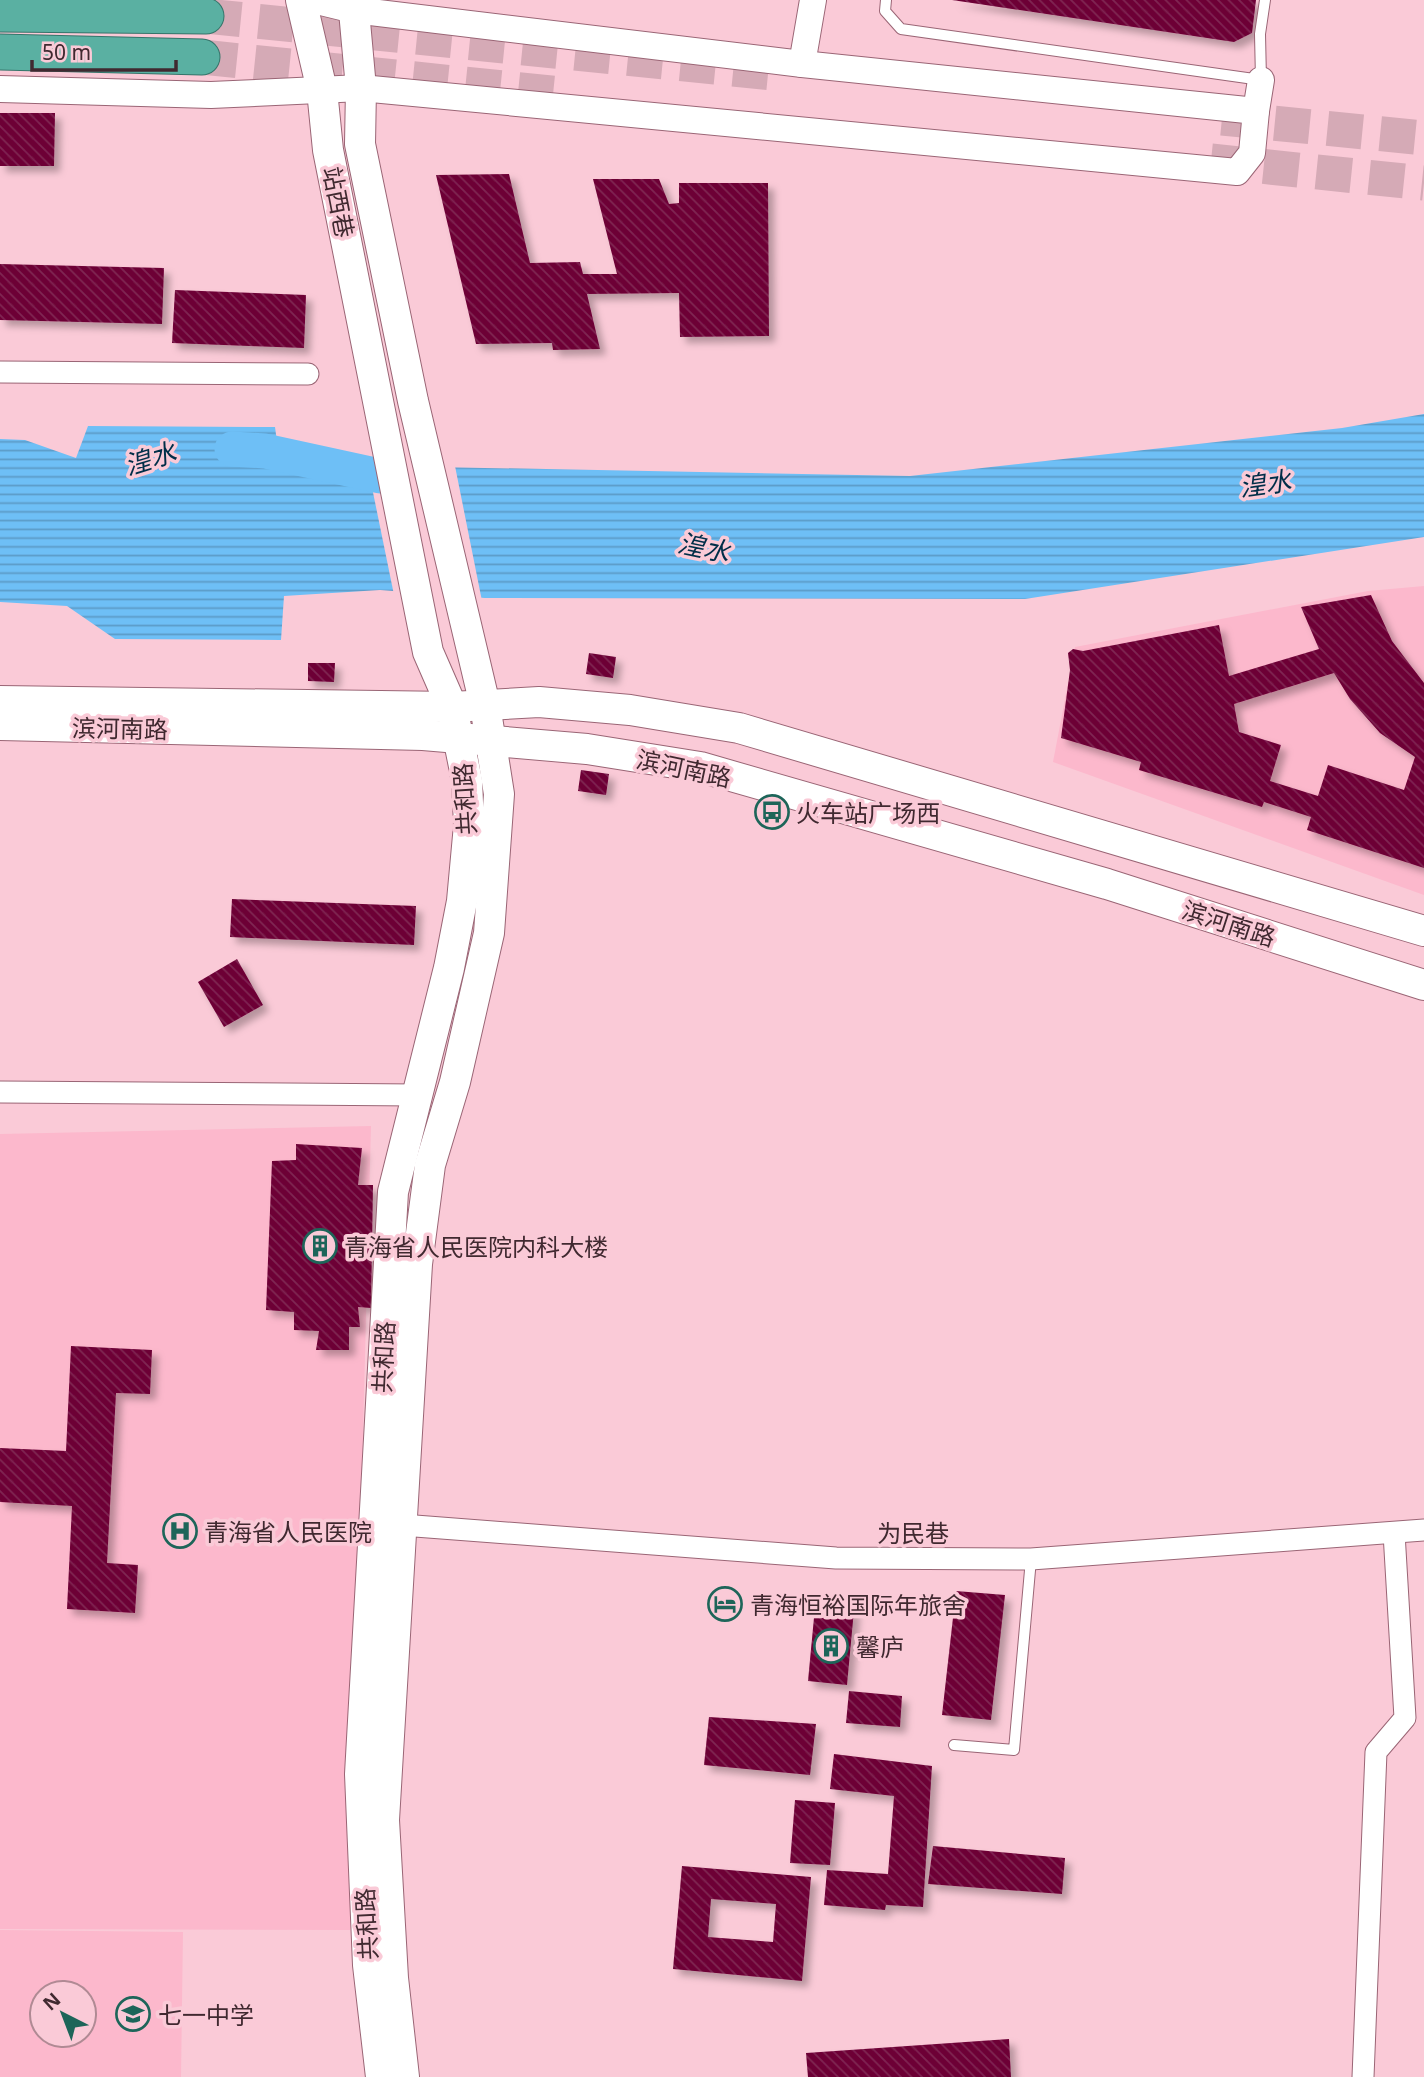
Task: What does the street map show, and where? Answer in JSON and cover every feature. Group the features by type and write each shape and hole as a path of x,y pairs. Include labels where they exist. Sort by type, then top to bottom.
{"highway":[{"path":"0,14 206,16"},
{"path":"0,52 202,57"}],"main road":[{"name":"站西巷","path":"302,0 322,90 328,150 428,652"},
{"name":"站西巷","path":"354,5 361,88 360,144 413,401 471,651"},
{"name":"共和路","path":"404,2077 393,1978 384,1820 417,1264 430,1165 455,1082 489,933 499,794 485,705 471,651"},
{"name":"共和路","path":"381,2077 368,1965 360,1774 393,1192 463,901 469,825 467,780 452,706 428,652"},
{"name":"滨河南路","path":"0,701 452,706 539,702 630,710 739,728 1424,931"},
{"name":"滨河南路","path":"0,725 458,737 587,750 700,767 1107,884 1424,985"}],"street":[{"path":"313,0 802,64 1256,111"},
{"path":"802,64 813,0"},
{"path":"0,89 211,95 361,88 1237,172 1252,153 1261,80"},
{"path":"0,372 308,374"},
{"path":"0,1092 418,1095"},
{"name":"为民巷","path":"402,1525 836,1558 1031,1559 1424,1530"},
{"path":"1363,2077 1376,1752 1405,1718 1394,1533"}],"lane":[{"path":"886,0 885,10 901,29 1261,80 1259,34 1265,0"},
{"path":"954,1745 1014,1750 1031,1559"}],"shaded area":[{"path":"1424,586 1424,895 1053,762 1075,647 1368,591"},
{"name":"青海省人民医院","path":"371,1126 350,1930 0,1929 0,1134"},
{"name":"七一中学","path":"0,1930 183,1932 181,2077 0,2077"}],"water":[{"path":"1424,414 1424,537 1025,599 485,598 380,590 284,596 281,640 115,639 67,606 0,602 0,439 25,440 76,458 88,426 275,427 280,464 910,476 1342,428"}],"pier":[{"path":"367,463 455,466 482,601 394,595"}],"building":[{"path":"952,0 1256,0 1252,33 1234,42"},
{"path":"0,113 55,113 54,166 0,166"},
{"path":"509,174 530,263 580,262 583,274 617,274 593,179 659,179 669,204 679,203 679,183 768,183 769,336 680,337 679,293 587,294 600,349 553,350 552,343 476,344 436,175"},
{"path":"0,264 164,268 162,324 0,320"},
{"path":"175,290 306,295 304,348 172,343"},
{"path":"1371,595 1392,641 1424,683 1424,868 1307,830 1311,817 1264,802 1262,807 1139,770 1141,762 1061,738 1070,670 1068,653 1073,649 1083,651 1219,625 1229,676 1319,649 1301,607","holes":["1334,673 1350,699 1380,733 1415,757 1404,790 1328,765 1318,796 1270,781 1281,745 1239,732 1234,704"]},
{"path":"589,653 616,657 613,678 586,674"},
{"path":"308,663 335,663 334,682 308,681"},
{"path":"581,770 609,774 606,795 578,791"},
{"path":"232,899 416,906 414,945 230,937"},
{"path":"237,959 263,1005 224,1027 198,982"},
{"name":"青海省人民医院内科大楼","path":"296,1144 362,1148 358,1185 373,1185 371,1308 358,1307 360,1327 349,1327 349,1350 316,1350 319,1331 294,1330 294,1312 266,1310 272,1161 296,1160"},
{"path":"71,1346 152,1350 150,1394 116,1393 107,1563 138,1565 135,1613 67,1609 72,1506 0,1502 0,1448 66,1451"},
{"path":"956,1591 1005,1595 991,1720 942,1715"},
{"name":"馨庐","path":"815,1607 854,1610 847,1685 808,1681"},
{"path":"849,1691 902,1696 900,1727 846,1723"},
{"path":"709,1717 816,1724 810,1775 704,1765"},
{"path":"834,1754 932,1766 923,1907 886,1905 885,1910 824,1905 827,1870 888,1874 894,1796 830,1789"},
{"path":"795,1800 835,1803 830,1865 790,1863"},
{"path":"933,1846 1065,1858 1062,1894 928,1884"},
{"path":"682,1866 811,1877 802,1981 673,1969","holes":["711,1899 776,1904 773,1942 708,1937"]},
{"path":"1009,2039 1011,2077 808,2077 806,2053"}],"waterway":[{"name":"湟水","path":"232,449 265,451 380,476"}],"tunnel":[{"path":"206,16 783,74"},
{"path":"202,57 571,95"},
{"path":"1222,118 1424,138"},
{"path":"1211,161 1424,183"}],"place":[{"name":"火车站广场西","path":"772,812"},
{"name":"青海省人民医院内科大楼","path":"320,1246"},
{"name":"青海省人民医院","path":"180,1531"},
{"name":"青海恒裕国际年旅舍","path":"725,1604"},
{"name":"馨庐","path":"831,1646"},
{"name":"七一中学","path":"133,2014"}]}
